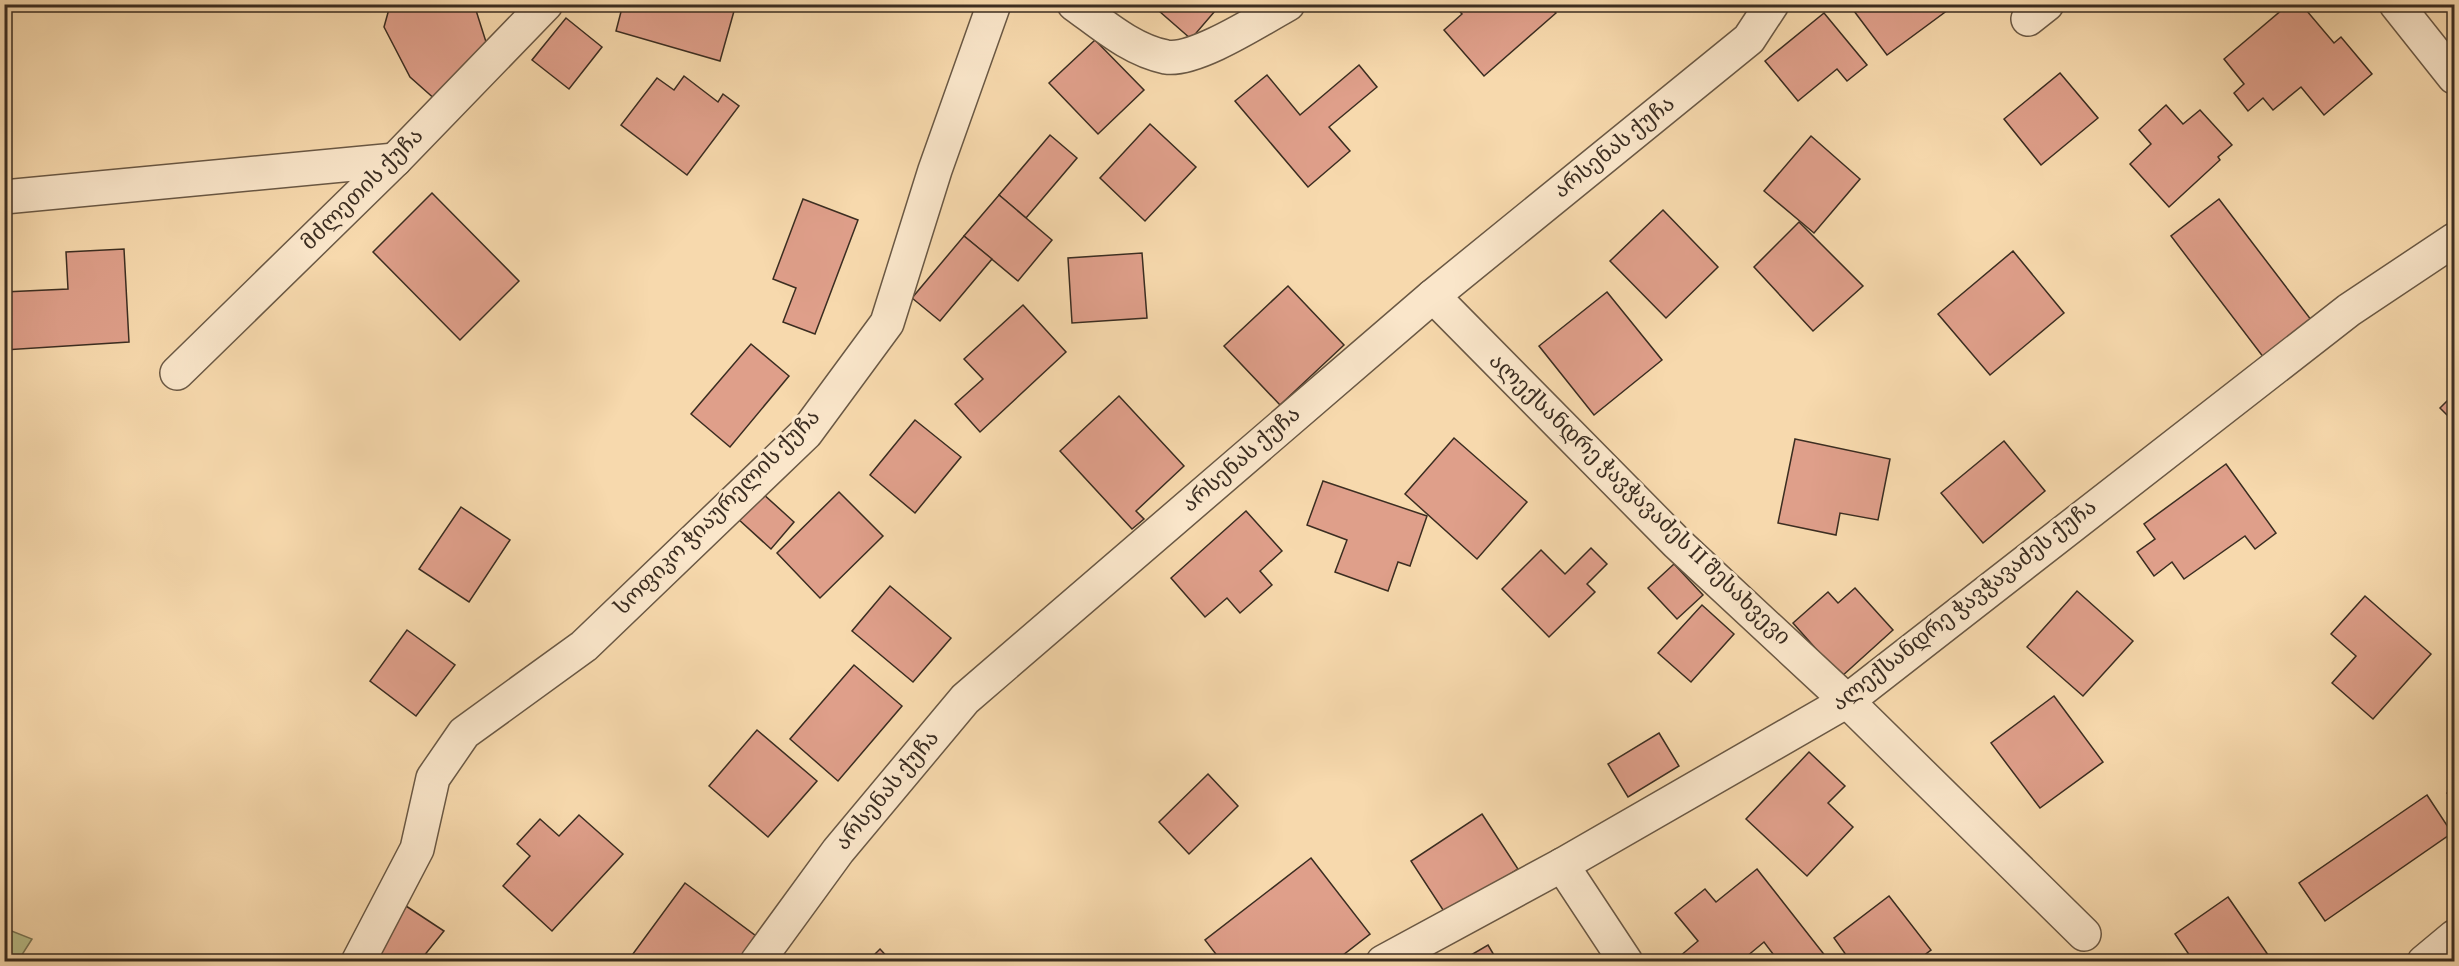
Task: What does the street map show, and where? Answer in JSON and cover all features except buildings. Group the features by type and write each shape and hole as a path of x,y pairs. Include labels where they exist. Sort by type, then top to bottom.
{"street":[{"name":"მძლეთის ქუჩა","path":"177,373 395,160 546,4"},
{"name":"სოფიკო ჭიაურელის ქუჩა","path":"358,962 417,849 433,778 464,733 584,646 806,433 887,323 935,170 994,4"},
{"path":"1074,4 1132,45 1167,57 1193,55 1288,4"},
{"name":"არსენას ქუჩა","path":"757,962 838,851 965,699 1433,296 1749,39 1772,4"},
{"path":"2396,4 2454,77"},
{"path":"4,197 395,160"},
{"name":"ალექსანდრე ჭავჭავაძეს ქუჩა","path":"1383,962 1562,865 1847,701 2331,324 2454,240"},
{"name":"ალექსანდრე ჭავჭავაძეს II შესახვევი","path":"1433,296 1677,543 1847,701 2084,934"},
{"path":"1562,865 1626,962"},
{"path":"2424,962 2454,937"}],"green space":[{"path":"4,928 32,939 18,961 5,961"}]}
